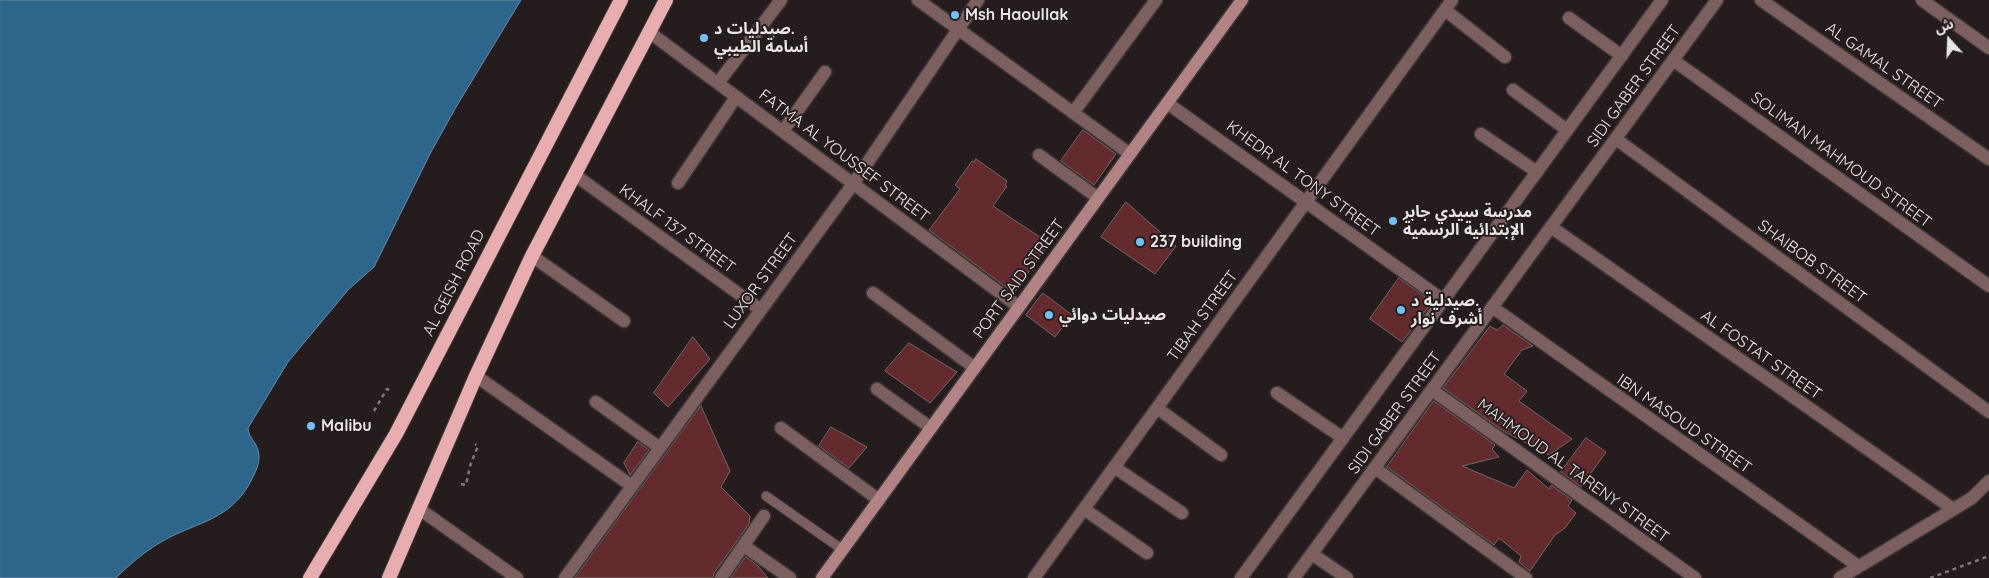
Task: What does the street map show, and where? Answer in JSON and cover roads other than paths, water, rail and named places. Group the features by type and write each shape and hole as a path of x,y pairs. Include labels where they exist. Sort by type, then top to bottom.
{"highway":[{"name":"AL GEISH ROAD","path":"314,574 396,434 621,0"},
{"path":"389,578 476,376 532,256 666,0"}],"main road":[{"name":"PORT SAID STREET","path":"822,578 1242,0"}],"street":[{"path":"718,83 781,0"},
{"path":"918,0 1130,154"},
{"name":"LUXOR STREET","path":"565,578 853,184 978,0"},
{"path":"1074,113 1156,0"},
{"name":"SIDI GABER STREET","path":"1241,578 1662,0"},
{"name":"SIDI GABER STREET","path":"1294,578 1717,0"},
{"name":"AL GAMAL STREET","path":"1761,0 1989,159"},
{"path":"1922,0 1989,48"},
{"path":"1448,5 1505,57"},
{"name":"TIBAH STREET","path":"1034,578 1448,5"},
{"path":"1569,18 1622,56"},
{"name":"FATMA AL YOUSSEF STREET","path":"649,32 1019,307"},
{"name":"SOLIMAN MAHMOUD STREET","path":"1673,60 1989,286"},
{"path":"783,131 825,72"},
{"path":"1513,90 1568,130"},
{"path":"678,183 736,97"},
{"name":"KHEDR AL TONY STREET","path":"1167,103 1443,300"},
{"path":"1481,134 1537,172"},
{"name":"SHAIBOB STREET","path":"1616,139 1989,412"},
{"path":"1039,155 1098,198"},
{"name":"KHALF 137 STREET","path":"575,175 761,310"},
{"name":"AL FOSTAT STREET","path":"1551,228 1953,509"},
{"path":"532,256 624,320"},
{"path":"873,293 975,368"},
{"name":"IBN MASOUD STREET","path":"1492,307 1858,566"},
{"path":"476,376 632,486"},
{"path":"877,390 931,428"},
{"name":"MAHMOUD AL TARENY STREET","path":"1432,390 1695,578"},
{"path":"1277,393 1343,438"},
{"path":"596,402 660,448"},
{"path":"1157,408 1221,455"},
{"path":"781,428 879,500"},
{"path":"1114,467 1182,513"},
{"path":"1375,468 1526,578"},
{"path":"1840,578 1972,498 1989,481"},
{"path":"418,508 517,578"},
{"path":"1084,509 1147,553"},
{"path":"721,578 764,516"},
{"path":"744,546 790,578"},
{"path":"1312,554 1347,578"}],"lane":[{"path":"766,496 843,550"}],"water":[{"path":"0,0 521,0 431,152 374,267 348,290 288,362 248,428 258,449 259,459 247,488 229,508 219,515 155,546 137,558 116,578 0,578"}],"place":[{"name":"Msh Haoullak","path":"955,15"},
{"name":"صيدليات د. أسامة الطيبي","path":"704,38"},
{"name":"مدرسة سيدي جابر الإبتدائية الرسمية","path":"1393,221"},
{"name":"237 building","path":"1140,242"},
{"name":"صيدلية د. أشرف نوار","path":"1401,310"},
{"name":"صيدليات دوائي","path":"1049,315"},
{"name":"Malibu","path":"311,426"}]}
